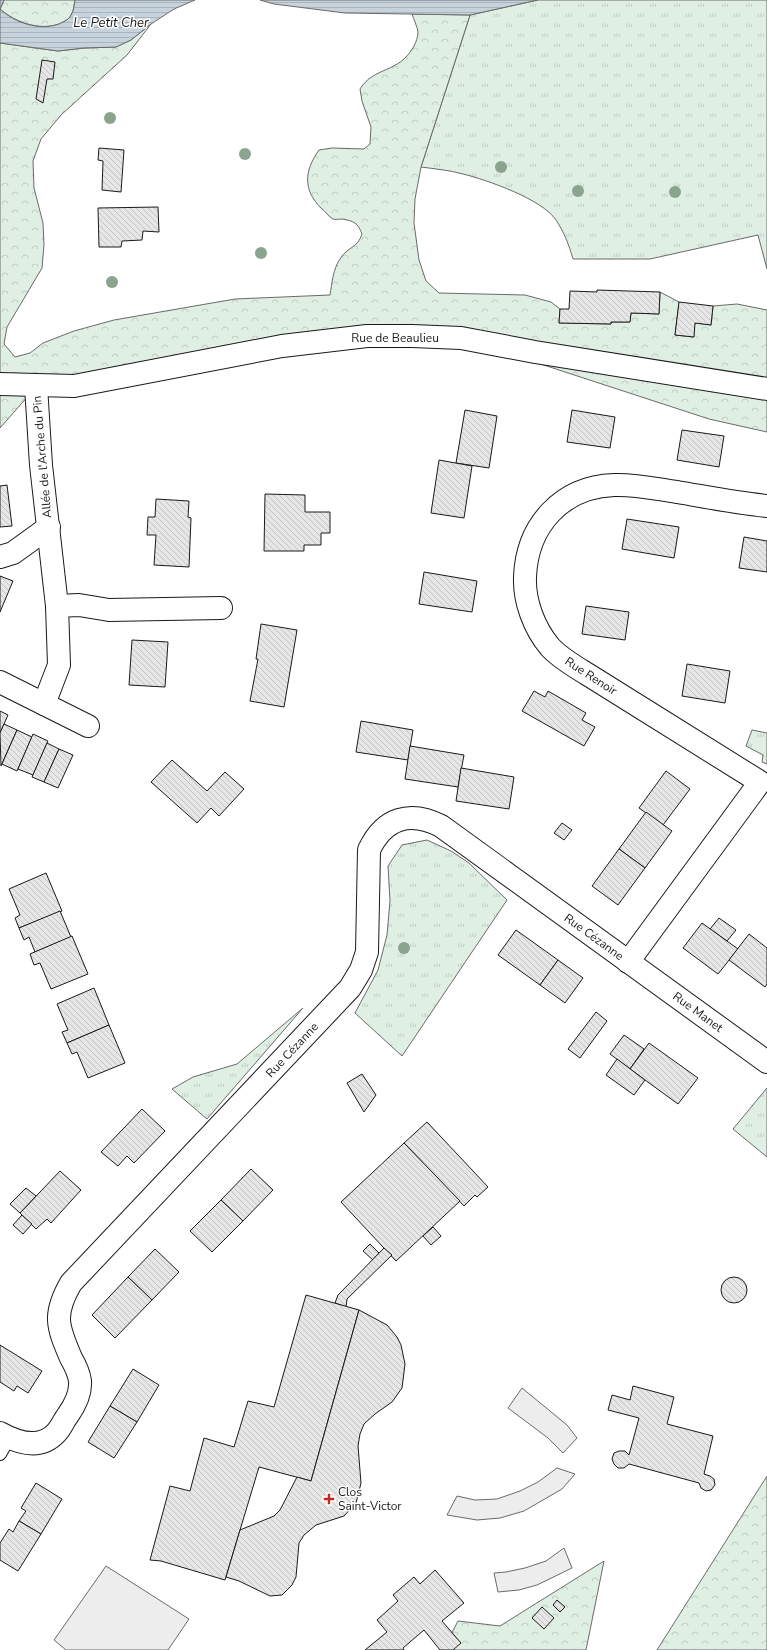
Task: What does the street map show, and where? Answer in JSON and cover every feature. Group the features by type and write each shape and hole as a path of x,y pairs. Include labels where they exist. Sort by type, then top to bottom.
{"street":[{"name":"Rue de Beaulieu","path":"0,384 74,386 282,346 367,336 412,336 461,338 535,352 767,389"},
{"name":"Allée de l'Arche du Pin","path":"36,386 41,465 57,606 59,665 44,704"},
{"name":"Rue Renoir","path":"628,962 763,784 565,660 551,647 532,617 527,599 525,581 526,562 531,542 540,524 561,502 578,493 613,485 638,486 743,504 767,506"},
{"name":"Allée de l'Arche du Pin","path":"0,556 13,553 49,527"},
{"path":"57,606 79,605 109,610 221,608"},
{"path":"0,682 88,726"},
{"name":"Rue Cézanne","path":"3,1442 36,1444 47,1440 56,1432 76,1403 80,1381 77,1370 61,1335 59,1322 63,1297 72,1283 350,988 362,970 367,952 369,850 374,838 380,830 390,823 401,819 415,818 428,820 441,826 628,962"},
{"name":"Rue Manet","path":"628,962 767,1062"}],"green space":[{"path":"4,0 75,0 73,12 67,20 51,26 35,26 13,18 0,9"},
{"path":"538,0 767,0 767,269 758,235 650,259 573,259 566,239 556,220 549,212 539,205 513,191 486,181 452,172 421,167 470,15"},
{"path":"412,14 470,15 421,167 415,199 414,223 419,260 426,281 439,293 525,295 551,302 560,309 559,323 611,324 611,322 630,322 631,313 659,314 660,292 679,302 675,335 693,337 695,323 711,325 713,306 737,304 767,310 767,432 709,419 461,338 412,336 37,386 0,428 0,43 58,51 84,48 116,47 131,40 151,24 127,55 61,115 41,139 33,161 34,188 43,223 44,245 42,268 7,327 4,344 15,357 30,353 43,343 74,331 114,320 235,299 330,295 333,276 338,263 343,255 358,242 362,234 359,227 355,223 342,219 333,219 315,201 311,194 308,180 310,165 319,150 332,148 364,149 370,144 371,127 362,101 360,89 372,77 394,66 408,55 415,44 418,34"},
{"path":"752,730 767,733 767,764 762,762 763,755 746,746"},
{"path":"427,840 451,851 469,863 507,900 402,1056 355,1013 378,970 387,935 390,901 388,866 402,845"},
{"path":"303,1008 207,1119 172,1089 193,1077 237,1064"},
{"path":"767,1088 767,1157 733,1129"},
{"path":"767,1476 767,1650 657,1650"},
{"path":"604,1561 586,1650 443,1650 458,1621 500,1626"}],"shaded area":[{"path":"522,1388 567,1425 577,1438 563,1453 548,1438 508,1408"},
{"path":"557,1468 575,1474 562,1489 524,1511 500,1518 477,1520 447,1515 457,1496 475,1500 497,1499 520,1491 538,1482"},
{"path":"564,1548 572,1568 537,1585 519,1590 498,1592 494,1573 525,1568 546,1561"},
{"path":"106,1566 189,1619 168,1650 66,1650 54,1640"}],"water":[{"path":"0,0 4,0 0,9"},
{"name":"Le Petit Cher","path":"75,0 195,0 174,9 151,24 131,40 116,47 84,48 58,51 0,43 0,9 20,22 43,27 59,24 67,20 73,12"},
{"path":"260,0 538,0 470,15 345,13 274,4"}],"building":[{"path":"42,60 55,62 53,79 47,79 43,103 36,99"},
{"path":"99,148 124,150 121,192 102,190 103,161 98,160"},
{"path":"158,207 159,232 143,231 142,240 122,241 121,247 99,247 98,208"},
{"path":"597,290 660,292 659,314 631,313 630,322 611,322 611,324 559,323 560,309 569,309 570,291 597,292"},
{"path":"679,302 713,306 711,325 695,323 694,337 675,335"},
{"path":"465,410 497,416 489,468 456,463"},
{"path":"572,410 615,417 610,448 567,442"},
{"path":"682,430 724,436 719,467 677,460"},
{"path":"439,460 472,466 464,518 431,513"},
{"path":"7,485 12,526 0,527 0,486"},
{"path":"265,494 305,495 305,512 330,512 330,533 321,533 321,545 304,545 304,551 264,551"},
{"path":"156,499 189,501 188,517 191,518 189,567 154,565 156,535 147,535 148,517 155,517"},
{"path":"627,519 679,527 674,558 622,549"},
{"path":"744,537 767,541 767,572 739,568"},
{"path":"424,572 477,581 472,612 419,604"},
{"path":"0,576 13,581 0,612"},
{"path":"586,606 629,612 625,640 582,634"},
{"path":"261,624 297,630 284,707 250,701 258,659 256,659"},
{"path":"132,640 168,642 165,687 129,685"},
{"path":"687,664 730,671 725,703 682,696"},
{"path":"534,691 545,697 548,691 586,713 582,720 595,727 584,746 522,711"},
{"path":"0,711 8,715 0,733"},
{"path":"361,721 413,730 408,760 356,752"},
{"path":"4,724 17,730 1,766 0,733"},
{"path":"17,730 32,737 17,771 2,764"},
{"path":"33,734 48,741 33,775 18,769"},
{"path":"47,743 59,749 44,782 32,777"},
{"path":"410,746 464,755 458,787 405,779"},
{"path":"59,749 73,755 58,788 44,782"},
{"path":"172,760 207,791 225,772 244,789 219,816 211,808 197,823 151,782"},
{"path":"461,768 514,777 509,809 456,801"},
{"path":"666,771 690,789 663,825 639,808"},
{"path":"646,812 672,831 645,868 619,849"},
{"path":"562,823 572,830 564,840 554,833"},
{"path":"619,849 645,868 618,905 592,886"},
{"path":"46,873 62,911 19,928 15,918 20,915 9,889"},
{"path":"60,911 71,937 35,952 29,937 24,940 19,928"},
{"path":"719,918 736,930 727,941 710,929"},
{"path":"702,923 738,949 718,974 683,948"},
{"path":"516,930 558,960 540,985 498,955"},
{"path":"749,934 767,948 767,984 765,987 729,960"},
{"path":"72,936 88,974 51,989 40,963 34,965 30,954"},
{"path":"558,960 583,978 565,1003 540,985"},
{"path":"94,988 109,1025 67,1043 62,1032 68,1030 57,1004"},
{"path":"596,1012 607,1021 580,1058 568,1049"},
{"path":"109,1025 125,1063 88,1078 77,1052 72,1054 67,1043"},
{"path":"624,1035 644,1049 630,1069 610,1054"},
{"path":"649,1043 698,1078 678,1104 630,1069"},
{"path":"617,1059 645,1080 634,1095 606,1075"},
{"path":"362,1074 376,1095 364,1112 347,1083"},
{"path":"142,1109 165,1131 134,1163 127,1156 118,1166 101,1152"},
{"path":"427,1122 488,1187 477,1197 475,1195 464,1206 404,1143"},
{"path":"404,1143 460,1201 396,1261 341,1202"},
{"path":"251,1169 273,1190 243,1221 221,1200"},
{"path":"60,1171 81,1190 51,1223 47,1219 36,1229 20,1213"},
{"path":"26,1188 36,1196 20,1213 10,1204"},
{"path":"221,1200 243,1221 212,1252 190,1231"},
{"path":"22,1215 32,1224 23,1234 13,1225"},
{"path":"433,1227 441,1236 431,1245 423,1236"},
{"path":"370,1244 379,1253 373,1260 363,1251"},
{"path":"384,1248 392,1255 347,1299 346,1307 335,1303 338,1295"},
{"path":"155,1249 179,1272 152,1300 128,1277"},
{"path":"128,1277 152,1300 115,1338 92,1315"},
{"path":"734,1277 743,1281 747,1290 743,1299 734,1303 725,1299 721,1290 725,1281"},
{"path":"306,1295 359,1310 311,1481 259,1467 225,1580 161,1561 150,1560 170,1486 190,1491 204,1438 234,1447 248,1401 274,1407"},
{"path":"359,1310 387,1325 397,1337 401,1345 405,1364 402,1388 392,1402 364,1424 360,1434 358,1446 361,1483 356,1503 344,1516 316,1525 304,1535 299,1543 296,1577 292,1585 282,1595 270,1596 239,1581 226,1577 240,1530 274,1516 280,1510 297,1477 311,1481"},
{"path":"0,1345 42,1371 28,1393 17,1386 14,1391 0,1382"},
{"path":"133,1369 159,1385 137,1422 110,1406"},
{"path":"633,1386 674,1397 667,1424 713,1436 704,1474 714,1479 715,1485 711,1490 706,1491 701,1488 699,1483 629,1464 624,1468 618,1468 614,1464 612,1459 614,1453 625,1451 629,1455 639,1418 608,1410 612,1395 630,1400"},
{"path":"110,1406 137,1422 114,1458 88,1442"},
{"path":"36,1483 62,1499 41,1534 19,1521 26,1511 21,1508"},
{"path":"19,1521 41,1534 18,1571 0,1560 0,1543 9,1529 13,1532"},
{"path":"435,1570 464,1603 442,1621 461,1643 453,1650 440,1650 424,1630 403,1648 404,1650 365,1650 387,1632 377,1620 398,1601 393,1595 414,1577 420,1584"},
{"path":"557,1600 565,1607 560,1612 553,1605"},
{"path":"542,1607 554,1618 544,1629 532,1618"}],"place":[{"name":"Clos Saint-Victor","path":"329,1499"}]}
